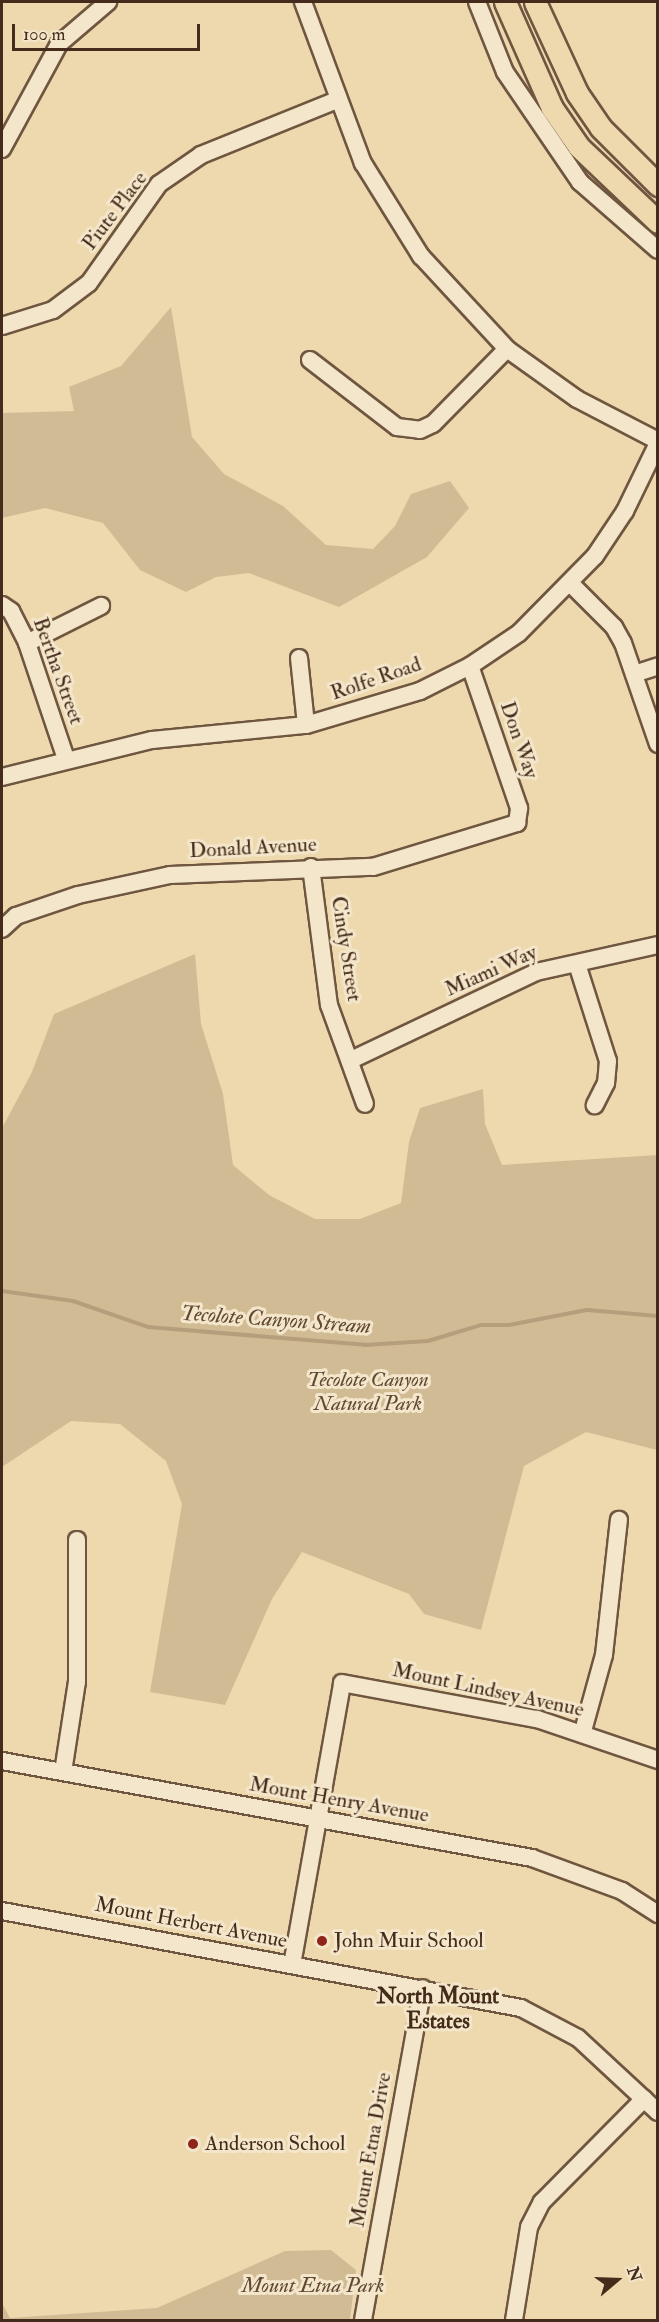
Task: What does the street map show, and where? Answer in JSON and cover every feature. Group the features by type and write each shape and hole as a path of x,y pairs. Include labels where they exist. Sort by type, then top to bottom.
{"main road":[{"path":"505,2 531,67 566,127 657,222"},
{"path":"535,2 577,93 602,128 657,185"}],"street":[{"path":"2,150 59,44 108,2"},
{"path":"303,2 337,100 363,163 421,255 507,349 577,399 657,442"},
{"path":"477,2 505,72 580,182 657,250"},
{"name":"Piute Place","path":"2,326 53,310 89,283 159,184 201,155 337,100"},
{"path":"310,360 397,427 420,430 433,424 507,349"},
{"name":"Rolfe Road","path":"2,777 66,759 152,740 306,725 420,691 470,666 519,633 571,584 625,511 657,442"},
{"path":"571,584 614,627 634,674 657,744"},
{"name":"Bertha Street","path":"2,604 11,610 27,643 66,759"},
{"path":"27,643 101,606"},
{"path":"299,658 306,725"},
{"name":"Don Way","path":"470,666 519,808 517,823 511,825"},
{"path":"634,674 657,666"},
{"name":"Donald Avenue","path":"2,929 16,916 78,895 170,875 311,867 372,867 511,825"},
{"name":"Cindy Street","path":"311,867 329,1005 351,1060 365,1104"},
{"name":"Miami Way","path":"351,1060 536,972 657,945"},
{"path":"577,964 608,1061 606,1083 595,1105"},
{"path":"583,1731 604,1655 619,1520"},
{"path":"63,1772 77,1682 77,1540"},
{"name":"Mount Lindsey Avenue","path":"319,1819 342,1683 583,1731 657,1760"},
{"name":"Mount Henry Avenue","path":"2,1761 532,1858 622,1891 657,1914"},
{"path":"292,1965 319,1819"},
{"name":"Mount Herbert Avenue","path":"2,1911 423,1988 545,2018 578,2038 645,2098 657,2112"},
{"name":"Mount Etna Drive","path":"363,2320 423,1988"},
{"path":"514,2320 529,2227 542,2202 645,2098"}],"green space":[{"path":"171,307 192,437 224,474 283,506 326,545 373,549 395,526 411,494 450,481 469,508 427,557 339,607 249,573 216,577 186,592 140,570 103,523 45,508 2,518 2,413 74,411 69,387 121,366"},
{"name":"Tecolote Canyon Natural Park","path":"195,954 201,1024 223,1094 233,1165 269,1195 315,1219 360,1219 401,1203 409,1142 420,1108 483,1089 485,1124 502,1165 658,1155 657,1450 586,1432 524,1466 481,1630 424,1614 409,1594 302,1552 272,1599 225,1705 150,1692 182,1504 166,1461 120,1424 71,1421 2,1467 2,1128 32,1072 54,1014"},
{"name":"Mount Etna Park","path":"331,2250 356,2270 350,2320 2,2320 2,2303 10,2318 157,2308 285,2251"}],"waterway":[{"name":"Tecolote Canyon Stream","path":"2,1291 73,1301 148,1327 365,1345 428,1341 481,1325 509,1325 587,1310 658,1316"}],"place":[{"name":"John Muir School","path":"322,1941"},
{"name":"Anderson School","path":"193,2144"}],"district":[{"name":"North Mount Estates","path":"438,2009"}]}
